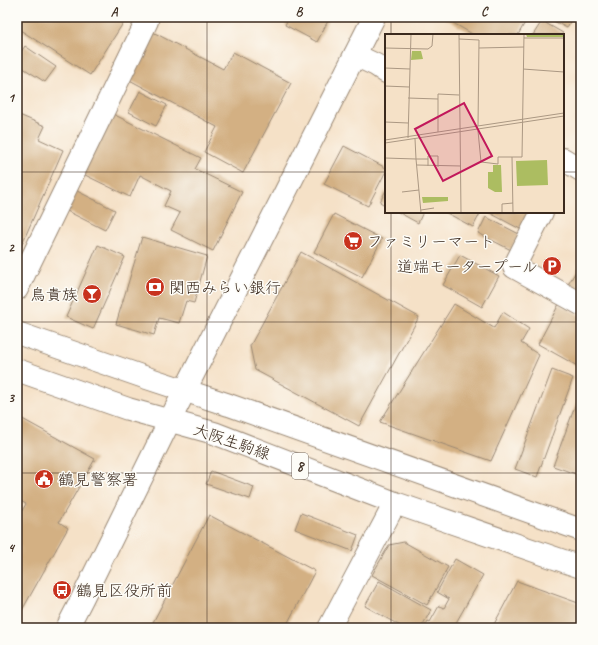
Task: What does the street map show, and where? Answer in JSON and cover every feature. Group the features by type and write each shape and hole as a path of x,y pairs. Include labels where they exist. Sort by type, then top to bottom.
{"street":[{"path":"17,289 144,28 147,21 146,17"},
{"path":"67,628 185,390 374,17"},
{"path":"355,55 385,71"},
{"path":"541,213 514,267 581,304"},
{"name":"大阪生駒線","path":"17,333 236,407 581,530"},
{"name":"大阪生駒線","path":"17,370 128,409 214,433 395,503 581,567"},
{"path":"329,628 395,503"}],"building":[{"path":"17,17 127,17 90,75 17,28"},
{"path":"289,17 330,17 317,42 285,25"},
{"path":"443,17 528,17 519,34 472,34"},
{"path":"546,17 572,17 567,28"},
{"path":"542,21 563,33 562,34 534,34"},
{"path":"149,30 223,69 233,52 291,83 243,173 204,152 217,127 124,77"},
{"path":"25,46 56,67 45,82 17,64 17,58"},
{"path":"140,91 167,105 156,126 129,112"},
{"path":"111,113 201,158 195,169 242,192 213,251 171,230 180,213 164,206 171,191 140,175 130,197 81,173"},
{"path":"17,114 45,126 39,139 63,150 18,253 17,252"},
{"path":"344,146 385,167 385,173 368,206 324,184"},
{"path":"75,190 115,210 105,230 65,210"},
{"path":"385,192 385,205 380,202"},
{"path":"400,213 423,213 418,223"},
{"path":"447,213 480,213 473,227"},
{"path":"490,213 530,213 522,230"},
{"path":"334,214 382,239 362,277 314,252"},
{"path":"486,217 519,234 511,250 478,233"},
{"path":"142,237 207,256 194,303 186,301 179,323 159,318 154,335 116,324"},
{"path":"98,245 125,257 93,329 66,317"},
{"path":"301,252 419,317 359,426 255,370 250,346"},
{"path":"460,255 499,276 482,307 443,285"},
{"path":"578,268 581,270 581,297 566,288"},
{"path":"454,304 494,328 503,312 529,329 521,343 539,355 491,461 380,422"},
{"path":"559,304 581,316 581,368 538,344"},
{"path":"552,370 573,378 537,477 515,469"},
{"path":"581,390 581,459 576,474 553,466"},
{"path":"17,416 95,459 59,522 68,528 21,612 17,609 17,519 26,504 17,499"},
{"path":"211,471 254,487 250,499 206,484"},
{"path":"301,513 358,535 352,551 295,529"},
{"path":"209,515 315,571 285,628 150,628"},
{"path":"404,542 448,567 427,605 372,575 389,545"},
{"path":"455,559 483,575 453,628 424,628 428,621 430,622 439,606 444,608 449,599 437,592"},
{"path":"379,581 431,610 421,628 404,628 365,606"},
{"path":"517,581 581,604 581,628 492,628"}],"place":[{"name":"ファミリーマート","path":"353,241"},
{"name":"道端モータープール","path":"552,266"},
{"name":"関西みらい銀行","path":"155,287"},
{"name":"鳥貴族","path":"92,294"},
{"name":"鶴見警察署","path":"44,479"},
{"name":"鶴見区役所前","path":"62,590"}]}
